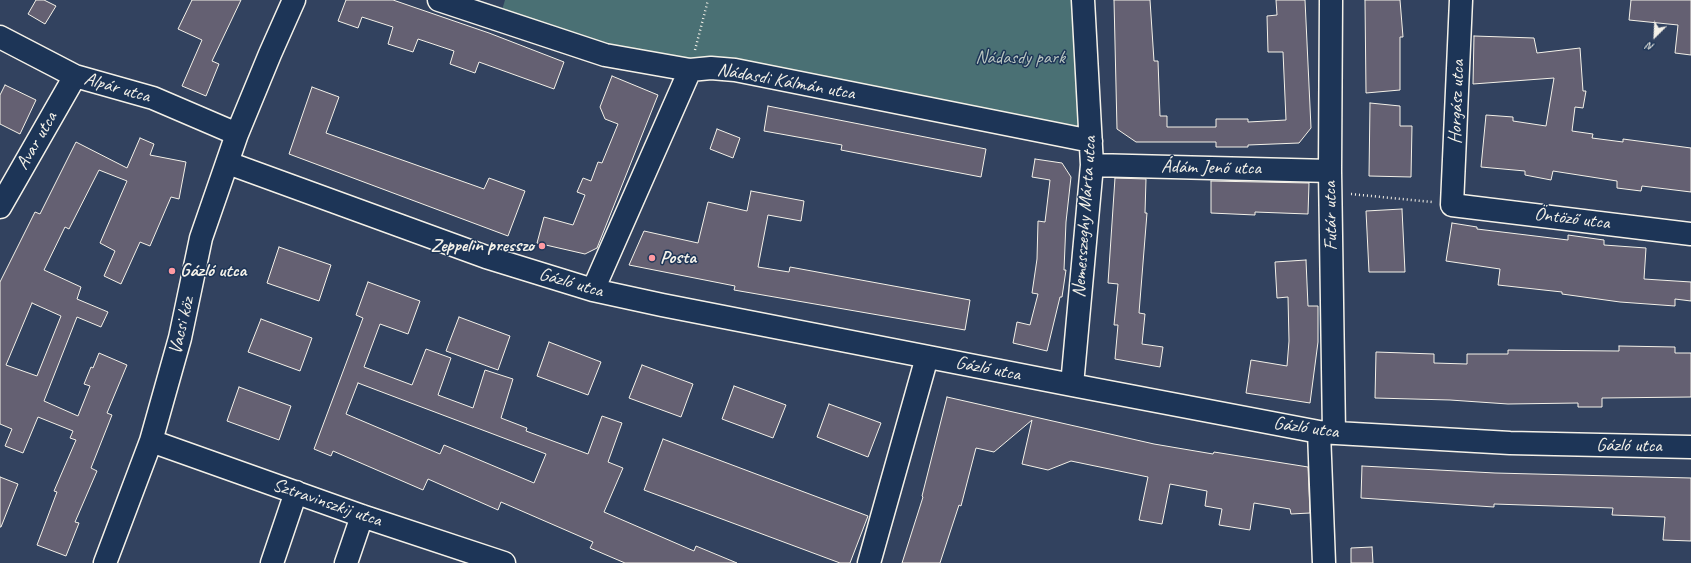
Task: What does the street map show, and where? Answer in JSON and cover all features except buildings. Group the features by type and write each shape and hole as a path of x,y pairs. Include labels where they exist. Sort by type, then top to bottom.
{"street":[{"name":"Vacsi köz","path":"105,563 151,442 180,338 201,238 237,134 294,0"},
{"name":"Nádasdi Kálmán utca","path":"439,0 605,55 690,70 711,68 735,70 1091,141"},
{"name":"Nemesszeghy Márta utca","path":"1072,386 1092,166 1083,0"},
{"name":"Futár utca","path":"1324,563 1330,181 1331,0"},
{"name":"Horgász utca","path":"1452,205 1461,0"},
{"name":"Alpár utca","path":"0,37 75,76 153,98 237,134"},
{"path":"593,290 690,70"},
{"name":"Avar utca","path":"0,207 75,76"},
{"name":"Gázló utca","path":"228,163 486,257 593,290 1072,386 1326,433 1510,443 1691,447"},
{"name":"Ádám Jenő utca","path":"1092,166 1330,181"},
{"name":"Öntöző utca","path":"1452,205 1691,234"},
{"path":"869,563 927,357"},
{"name":"Sztravinszkij utca","path":"151,442 362,516 500,562"},
{"path":"272,563 296,492"},
{"path":"346,563 362,516"}],"path":[{"path":"690,70 708,0"},
{"path":"1330,181 1452,205"}],"green space":[{"name":"Nádasdy park","path":"505,0 1074,0 1085,129 661,68 502,10"}],"place":[{"name":"Zeppelin presszo","path":"542,246"},
{"name":"Posta","path":"652,258"},
{"name":"Gázló utca","path":"172,271"}]}
